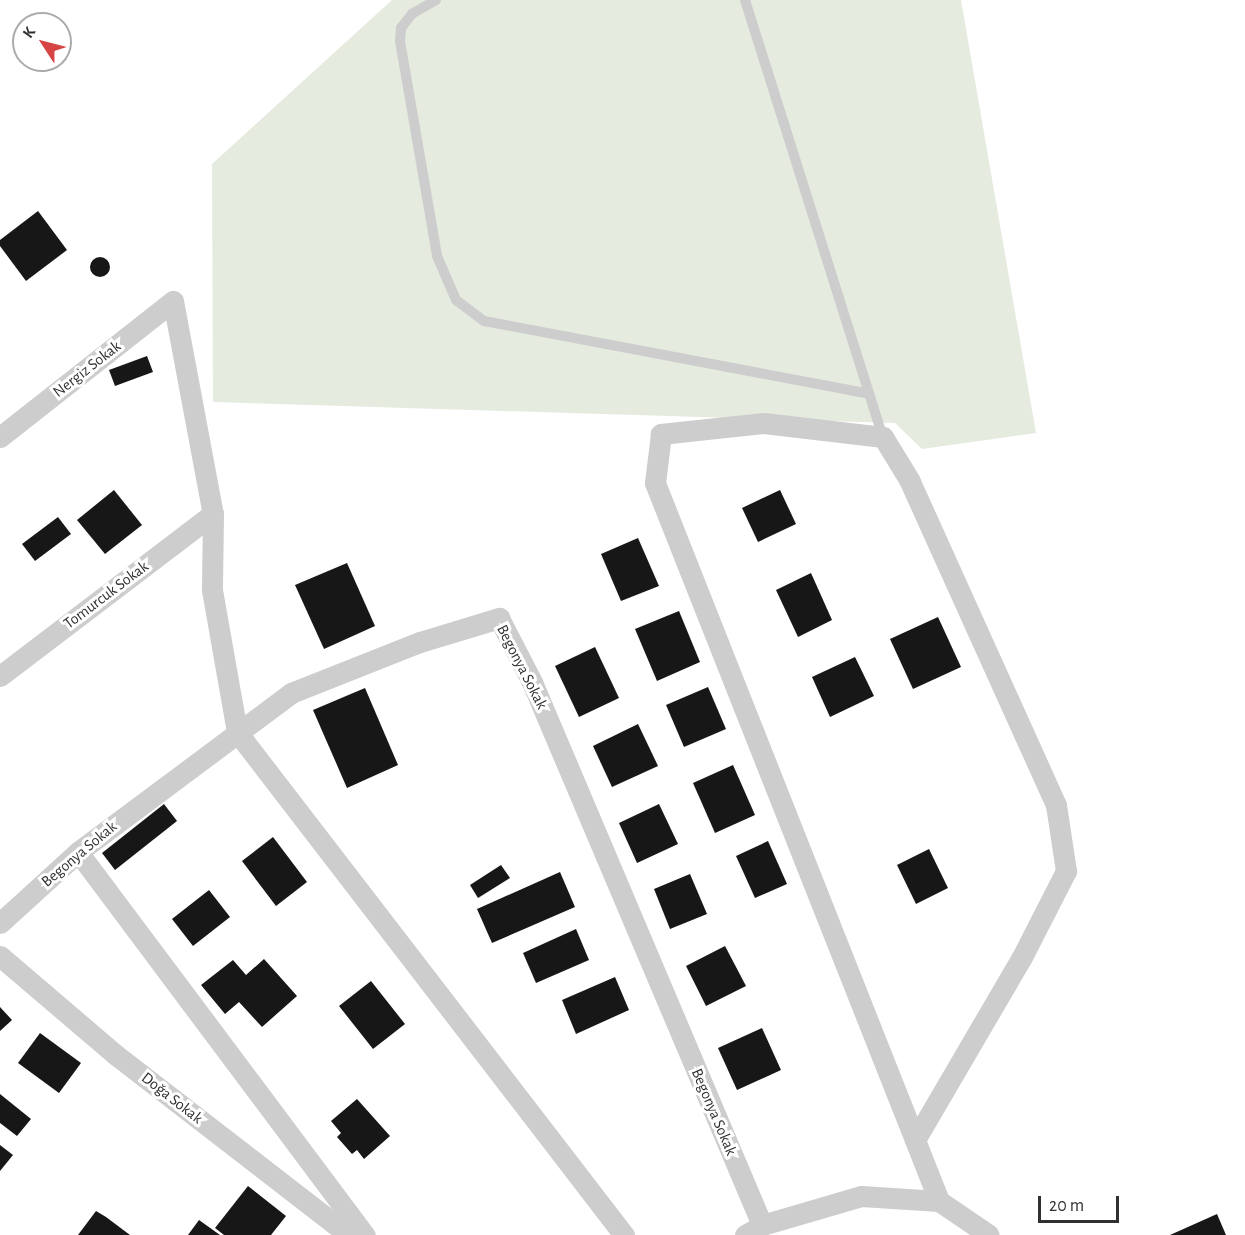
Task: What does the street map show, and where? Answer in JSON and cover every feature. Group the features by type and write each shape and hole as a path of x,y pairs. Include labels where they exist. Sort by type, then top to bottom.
{"street":[{"name":"Nergiz Sokak","path":"0,437 173,302 213,514"},
{"path":"915,1140 1022,957 1066,871 1056,805 910,481 883,437 764,423 660,434 655,483 939,1201"},
{"name":"Tomurcuk Sokak","path":"0,676 213,514"},
{"path":"213,514 212,591 237,732 624,1235"},
{"name":"Begonya Sokak","path":"0,923 78,852 291,693 420,642 499,618 532,682 754,1230"},
{"path":"78,852 365,1235"},
{"name":"Doğa Sokak","path":"0,956 116,1055 349,1235"},
{"path":"754,1230 861,1196 939,1201 989,1235"}],"lane":[{"path":"436,0 412,14 401,28 400,41 437,256 456,300 484,321 869,394"},
{"path":"745,0 883,437"}],"shaded area":[{"path":"392,0 961,0 1036,433 922,449 895,423 213,402 212,164"}],"building":[{"path":"38,211 67,250 26,281 0,246 0,240"},
{"path":"100,257 107,260 110,267 107,274 100,277 93,274 90,267 93,260"},
{"path":"147,356 153,372 115,386 109,370"},
{"path":"114,490 142,525 105,554 77,520"},
{"path":"780,490 796,524 758,542 742,508"},
{"path":"58,517 71,534 35,561 22,544"},
{"path":"638,538 659,586 621,601 601,554"},
{"path":"347,563 375,626 324,649 295,585"},
{"path":"811,573 832,620 798,637 776,590"},
{"path":"679,611 700,662 657,681 635,629"},
{"path":"938,617 961,667 913,689 890,639"},
{"path":"595,647 619,698 579,717 555,666"},
{"path":"855,657 874,696 830,717 812,677"},
{"path":"708,687 726,729 684,747 666,705"},
{"path":"365,688 398,765 347,788 313,710"},
{"path":"638,724 658,766 612,787 593,746"},
{"path":"733,765 755,815 715,833 693,783"},
{"path":"164,804 177,821 115,870 102,853"},
{"path":"659,804 678,844 637,863 619,823"},
{"path":"273,837 307,882 276,906 242,861"},
{"path":"768,841 787,884 755,898 736,856"},
{"path":"929,849 948,888 916,904 897,865"},
{"path":"501,865 510,878 478,898 470,885"},
{"path":"560,872 575,907 492,943 477,909"},
{"path":"690,874 707,914 670,929 654,889"},
{"path":"209,890 230,917 193,946 172,919"},
{"path":"576,929 589,960 536,983 523,953"},
{"path":"725,946 746,986 706,1006 686,966"},
{"path":"264,959 297,996 262,1027 239,1002 225,1014 201,985 233,960 246,975"},
{"path":"615,977 629,1010 576,1034 562,1000"},
{"path":"371,981 405,1024 373,1049 339,1006"},
{"path":"0,1007 12,1020 0,1031"},
{"path":"762,1028 781,1070 737,1090 718,1048"},
{"path":"40,1033 81,1063 59,1093 18,1063"},
{"path":"0,1094 31,1119 17,1136 0,1123"},
{"path":"357,1099 390,1136 364,1159 357,1150 352,1154 337,1137 341,1133 331,1121"},
{"path":"0,1145 13,1155 0,1171"},
{"path":"248,1186 286,1216 271,1235 224,1235 215,1228"},
{"path":"96,1211 106,1217 130,1235 78,1235"},
{"path":"1217,1214 1226,1235 1170,1235"},
{"path":"199,1220 220,1235 188,1235"}]}
